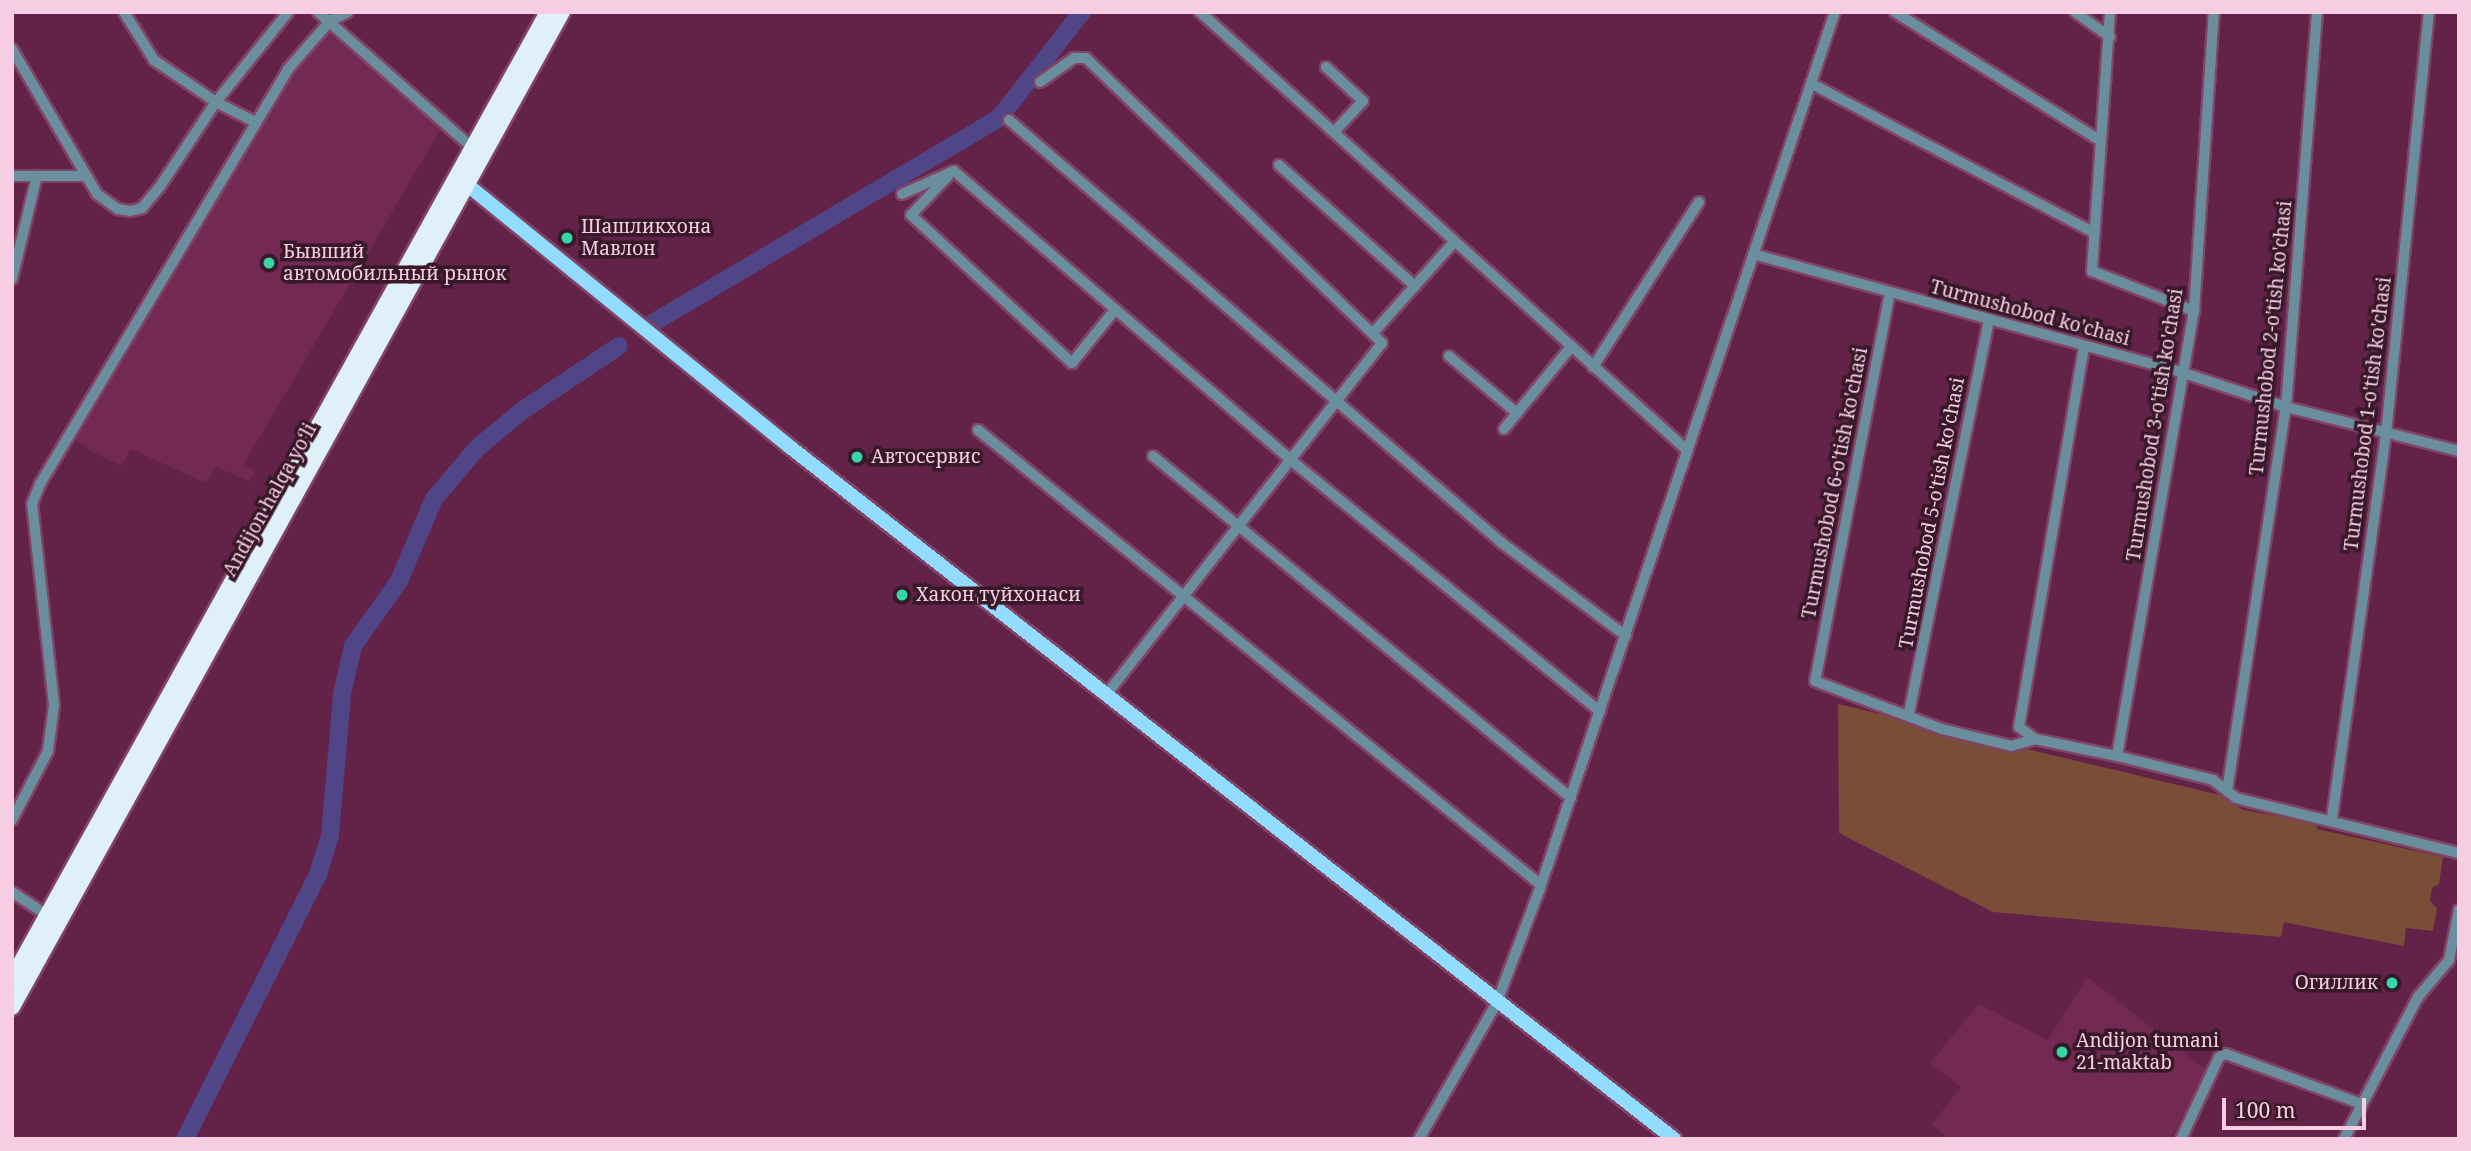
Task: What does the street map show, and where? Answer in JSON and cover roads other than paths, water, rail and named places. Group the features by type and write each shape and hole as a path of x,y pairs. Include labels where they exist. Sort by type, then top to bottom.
{"highway":[{"name":"Andijon halqa yo‘li","path":"12,1007 463,180 548,12"},
{"name":"Andijon halqa yo‘li","path":"478,152 562,12"},
{"name":"Andijon halqa yo‘li","path":"12,979 463,180"}],"main road":[{"path":"463,180 1106,695 1674,1139"}],"street":[{"path":"124,12 154,60 216,103 253,121"},
{"path":"12,49 97,194 118,209 142,208 216,103 288,12"},
{"path":"318,12 478,152"},
{"path":"12,820 48,751 54,705 32,504 146,301 253,121 288,69 330,21 348,12"},
{"path":"1200,12 1688,452"},
{"path":"1419,1139 1497,1002 1541,885 1835,12"},
{"path":"1895,12 2099,140"},
{"path":"2075,12 2110,37"},
{"path":"2110,12 2110,37 2099,140 2094,232 2095,274 2194,311"},
{"name":"Turmushobod 3-o'tish ko'chasi","path":"2117,756 2194,311 2214,12"},
{"name":"Turmushobod 2-o'tish ko'chasi","path":"2227,791 2286,407 2317,12"},
{"name":"Turmushobod 1-o'tish ko'chasi","path":"2332,818 2386,433 2430,12"},
{"path":"1040,82 1073,58 1086,58 1382,343 1380,351 1183,594 1106,695"},
{"path":"1326,67 1363,101 1335,132"},
{"path":"1812,84 2094,232"},
{"path":"1009,120 1502,542 1626,636"},
{"path":"1279,165 1415,286"},
{"path":"902,194 952,172"},
{"path":"952,172 1292,461 1600,711"},
{"path":"952,172 911,215 1072,363 1114,310"},
{"path":"12,176 86,176"},
{"path":"12,279 37,176"},
{"path":"1593,367 1699,202"},
{"path":"1373,333 1454,242"},
{"name":"Turmushobod ko'chasi","path":"1753,254 2184,373 2286,407 2459,451"},
{"name":"Turmushobod 6-o'tish ko'chasi","path":"1890,292 1815,681 1909,713"},
{"name":"Turmushobod 5-o'tish ko'chasi","path":"1909,713 1989,320"},
{"path":"2084,347 2019,727 2035,739 2213,780 2236,798 2332,818 2459,852"},
{"path":"1504,429 1570,348"},
{"path":"1449,356 1517,413"},
{"path":"978,430 1541,885"},
{"path":"1153,456 1571,798"},
{"path":"1909,713 1942,729 2011,746 2035,739"},
{"path":"12,892 47,915"},
{"path":"2344,1139 2418,997 2454,961 2459,910"},
{"path":"2181,1139 2218,1057 2226,1054 2362,1104"}],"waterway":[{"path":"651,324 999,118 1082,12"},
{"path":"185,1139 318,874 330,835 342,694 353,646 399,581 434,499 477,448 523,410 619,346"}],"place":[{"name":"Шашликхона Мавлон","path":"567,238"},
{"name":"Бывший автомобильный рынок","path":"269,263"},
{"name":"Автосервис","path":"857,457"},
{"name":"Хакон туйхонаси","path":"902,595"},
{"name":"Огиллик","path":"2392,983"},
{"name":"Andijon tumani 21-maktab","path":"2062,1052"}]}
